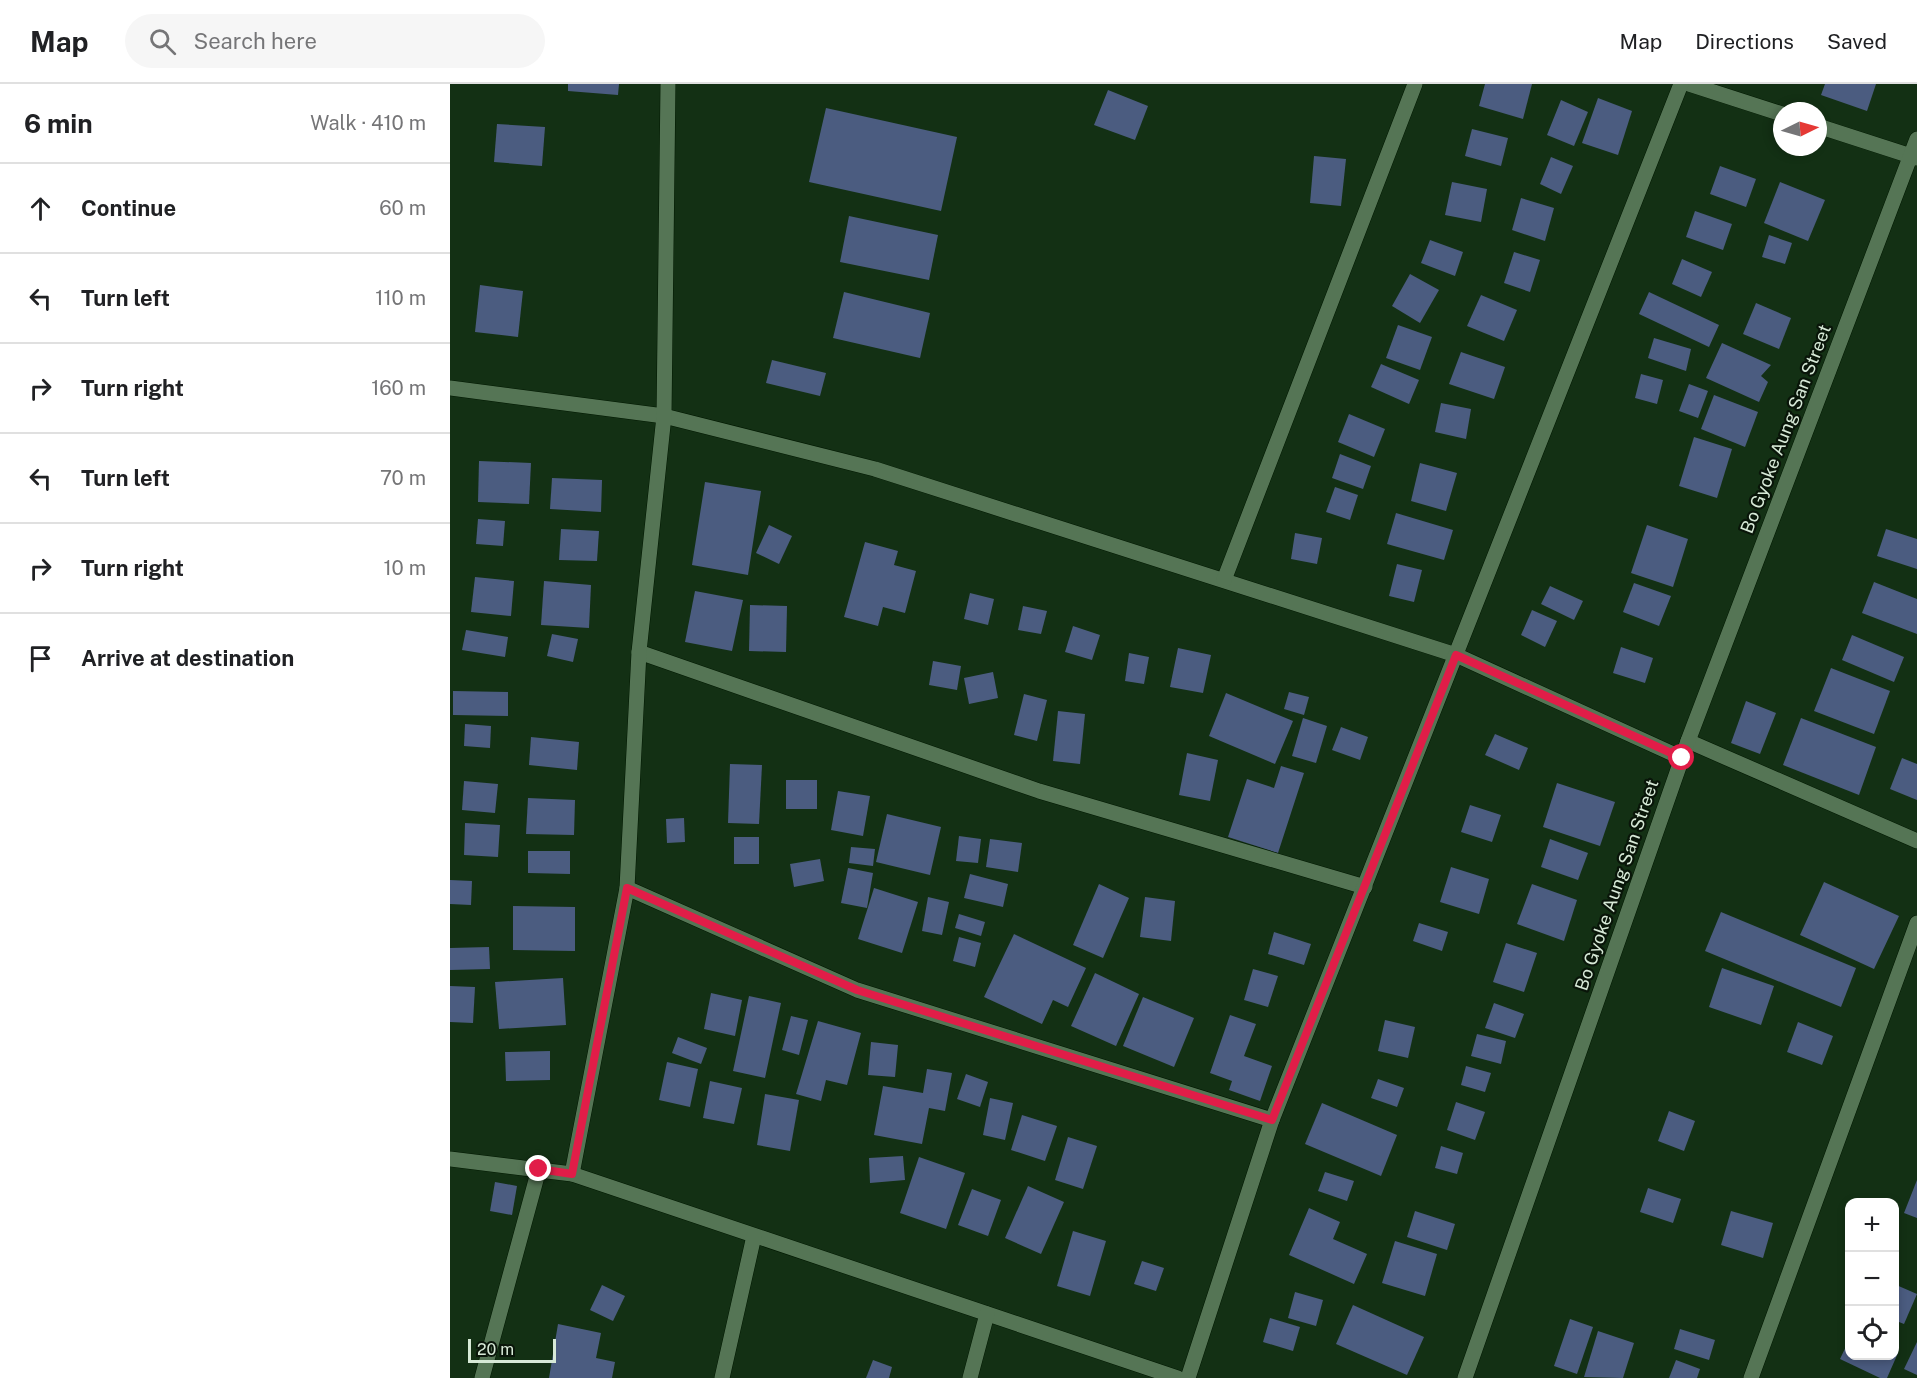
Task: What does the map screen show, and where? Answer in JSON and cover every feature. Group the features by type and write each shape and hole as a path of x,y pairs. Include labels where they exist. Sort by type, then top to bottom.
{"street":[{"path":"572,1174 627,888 639,652 664,416 668,84"},
{"path":"1224,580 1415,84"},
{"path":"1188,1378 1272,1120 1681,84"},
{"path":"1689,84 1773,111"},
{"path":"1827,129 1914,157"},
{"name":"Bo Gyoke Aung San Street","path":"1465,1378 1688,741 1914,157 1917,139"},
{"path":"450,388 664,416 875,469 1456,655 1682,758"},
{"path":"639,652 1039,791 1365,887"},
{"path":"1688,741 1917,841"},
{"path":"627,888 857,990 1272,1120"},
{"path":"1751,1378 1917,923"},
{"path":"450,1159 572,1174 1178,1378"},
{"path":"482,1378 539,1169"},
{"path":"722,1378 754,1236"},
{"path":"970,1378 987,1314"}],"building":[{"path":"568,84 619,84 618,95 568,91"},
{"path":"1485,84 1532,84 1523,119 1479,106"},
{"path":"1825,84 1876,84 1867,111 1821,95"},
{"path":"1108,90 1148,106 1135,140 1094,125"},
{"path":"1598,98 1632,111 1618,155 1582,143"},
{"path":"1561,100 1588,112 1574,146 1547,135"},
{"path":"826,108 957,137 941,211 809,182"},
{"path":"497,124 545,127 542,166 494,162"},
{"path":"1472,129 1508,138 1501,166 1465,156"},
{"path":"1314,156 1346,159 1341,206 1310,203"},
{"path":"1551,157 1573,166 1561,194 1540,184"},
{"path":"1720,166 1756,179 1746,207 1710,194"},
{"path":"1452,182 1487,189 1481,222 1445,215"},
{"path":"1780,182 1825,200 1808,241 1764,223"},
{"path":"1521,198 1554,208 1545,241 1512,230"},
{"path":"1695,211 1732,224 1723,250 1686,237"},
{"path":"849,216 938,235 929,280 840,262"},
{"path":"1769,235 1792,243 1785,264 1762,257"},
{"path":"1430,240 1463,252 1455,276 1421,263"},
{"path":"1514,252 1540,260 1530,292 1504,283"},
{"path":"1682,259 1712,272 1701,297 1672,284"},
{"path":"1410,274 1439,290 1420,323 1392,306"},
{"path":"480,285 523,291 518,337 475,332"},
{"path":"844,292 930,313 920,358 833,338"},
{"path":"1649,292 1719,325 1709,347 1639,314"},
{"path":"1481,295 1517,310 1504,341 1467,326"},
{"path":"1756,303 1791,318 1779,349 1743,334"},
{"path":"1398,325 1432,337 1420,370 1386,358"},
{"path":"1654,338 1691,349 1686,371 1648,358"},
{"path":"1722,343 1771,365 1761,376 1768,382 1759,402 1706,378"},
{"path":"1461,352 1505,367 1494,399 1449,384"},
{"path":"772,360 826,373 820,396 766,383"},
{"path":"1381,364 1419,380 1409,404 1371,387"},
{"path":"1641,374 1663,380 1657,404 1635,398"},
{"path":"1689,384 1708,391 1698,418 1679,411"},
{"path":"1714,395 1758,412 1745,447 1701,429"},
{"path":"1441,403 1471,409 1466,439 1435,432"},
{"path":"1349,414 1385,429 1374,457 1338,442"},
{"path":"1694,437 1732,449 1717,498 1679,486"},
{"path":"1340,454 1371,466 1363,489 1332,478"},
{"path":"479,461 531,463 529,504 478,502"},
{"path":"1420,463 1457,473 1446,511 1411,501"},
{"path":"552,478 602,480 601,512 550,509"},
{"path":"705,482 761,491 748,575 692,565"},
{"path":"1335,487 1358,495 1350,520 1326,512"},
{"path":"1396,513 1453,530 1444,560 1387,544"},
{"path":"478,519 505,521 503,546 476,544"},
{"path":"769,525 792,536 779,564 756,553"},
{"path":"1647,525 1688,539 1673,587 1631,573"},
{"path":"561,529 599,531 597,561 559,560"},
{"path":"1886,529 1917,539 1917,569 1877,556"},
{"path":"1295,533 1322,538 1317,564 1291,559"},
{"path":"865,542 898,551 894,565 916,571 905,613 883,607 878,626 844,617"},
{"path":"1397,564 1422,570 1414,602 1389,596"},
{"path":"475,577 514,581 511,616 471,612"},
{"path":"544,581 591,585 589,628 541,625"},
{"path":"1874,582 1917,599 1917,634 1862,613"},
{"path":"1634,583 1671,596 1659,626 1623,612"},
{"path":"1550,586 1583,601 1574,620 1541,604"},
{"path":"695,591 743,600 732,651 685,642"},
{"path":"970,593 994,599 988,625 964,619"},
{"path":"750,605 787,606 786,652 749,651"},
{"path":"1023,606 1047,611 1041,634 1018,630"},
{"path":"1532,610 1557,621 1545,647 1521,635"},
{"path":"1073,626 1100,635 1092,660 1065,652"},
{"path":"466,630 508,637 505,657 462,650"},
{"path":"552,634 578,639 573,662 547,656"},
{"path":"1852,635 1904,657 1894,682 1842,660"},
{"path":"1621,647 1653,658 1645,683 1613,673"},
{"path":"1178,648 1211,655 1203,693 1170,687"},
{"path":"1129,653 1149,657 1144,684 1125,681"},
{"path":"933,661 961,666 957,690 929,685"},
{"path":"1831,668 1890,691 1874,734 1814,711"},
{"path":"993,672 998,698 969,704 964,678"},
{"path":"453,691 508,692 508,716 453,715"},
{"path":"1289,692 1309,697 1304,715 1284,709"},
{"path":"1226,693 1293,721 1275,764 1209,736"},
{"path":"1024,694 1047,700 1037,741 1014,735"},
{"path":"1746,701 1776,713 1760,754 1731,743"},
{"path":"1058,711 1085,714 1080,764 1053,761"},
{"path":"1303,718 1327,726 1316,763 1292,756"},
{"path":"1801,718 1876,747 1859,795 1783,765"},
{"path":"465,724 491,726 490,748 464,746"},
{"path":"1341,727 1368,737 1360,760 1332,750"},
{"path":"1495,734 1528,748 1519,770 1485,755"},
{"path":"531,737 579,742 577,770 529,765"},
{"path":"1187,753 1218,760 1210,801 1179,795"},
{"path":"1902,758 1917,764 1917,800 1890,789"},
{"path":"730,764 762,765 759,824 728,823"},
{"path":"1281,766 1304,773 1278,853 1228,837 1247,779 1274,788"},
{"path":"786,780 817,780 817,809 786,809"},
{"path":"464,781 498,784 495,813 462,810"},
{"path":"1557,783 1615,802 1600,846 1543,827"},
{"path":"838,791 870,796 863,836 831,830"},
{"path":"528,798 575,800 574,835 526,834"},
{"path":"1470,805 1501,815 1492,842 1461,832"},
{"path":"887,814 941,827 930,875 876,862"},
{"path":"684,818 685,842 667,843 666,819"},
{"path":"465,823 500,825 498,857 464,855"},
{"path":"959,836 981,839 978,863 956,861"},
{"path":"734,837 759,837 759,864 734,864"},
{"path":"990,839 1022,843 1018,872 986,867"},
{"path":"1550,839 1588,853 1578,880 1541,867"},
{"path":"851,847 875,849 873,866 849,863"},
{"path":"528,851 570,851 570,874 528,873"},
{"path":"820,859 824,881 794,887 790,864"},
{"path":"1451,867 1489,879 1479,914 1440,902"},
{"path":"848,868 873,873 867,908 841,903"},
{"path":"970,874 1008,884 1003,907 964,898"},
{"path":"450,880 472,881 471,905 450,904"},
{"path":"1824,882 1899,916 1874,969 1800,935"},
{"path":"1099,884 1129,898 1103,958 1073,945"},
{"path":"1532,884 1577,900 1564,941 1517,924"},
{"path":"874,888 918,902 902,953 858,939"},
{"path":"928,897 949,902 942,935 922,931"},
{"path":"1145,897 1175,901 1171,941 1140,937"},
{"path":"513,906 575,907 575,951 513,950"},
{"path":"1721,912 1856,968 1841,1007 1705,951"},
{"path":"959,914 985,922 981,936 955,928"},
{"path":"1419,923 1448,932 1442,951 1413,941"},
{"path":"1274,932 1311,944 1304,965 1268,954"},
{"path":"1014,934 1086,968 1068,1007 1053,1000 1042,1024 984,997"},
{"path":"959,937 981,943 975,967 953,961"},
{"path":"1506,943 1537,953 1524,992 1493,982"},
{"path":"489,947 490,969 450,970 450,948"},
{"path":"1722,968 1774,986 1761,1025 1709,1007"},
{"path":"1253,969 1278,976 1268,1007 1244,1000"},
{"path":"1095,973 1139,994 1116,1046 1071,1026"},
{"path":"563,978 566,1025 499,1029 495,982"},
{"path":"450,986 475,987 473,1023 450,1022"},
{"path":"711,993 742,1000 735,1036 704,1029"},
{"path":"749,996 781,1003 765,1078 733,1071"},
{"path":"1143,997 1194,1018 1174,1067 1123,1046"},
{"path":"1494,1003 1524,1014 1515,1038 1485,1028"},
{"path":"1230,1015 1256,1024 1244,1056 1272,1066 1260,1101 1229,1090 1232,1081 1210,1073"},
{"path":"791,1016 808,1020 799,1055 782,1050"},
{"path":"1385,1020 1415,1027 1408,1058 1378,1051"},
{"path":"818,1021 861,1033 847,1085 826,1080 821,1101 796,1094"},
{"path":"1798,1022 1833,1036 1822,1065 1787,1052"},
{"path":"1477,1034 1506,1041 1501,1064 1471,1056"},
{"path":"678,1037 707,1048 701,1064 672,1053"},
{"path":"871,1042 898,1045 895,1077 868,1075"},
{"path":"550,1051 550,1080 506,1081 505,1052"},
{"path":"667,1062 698,1069 690,1107 659,1100"},
{"path":"1466,1066 1491,1073 1485,1092 1461,1085"},
{"path":"927,1069 952,1073 945,1111 929,1108 922,1144 874,1135 883,1086 923,1093"},
{"path":"966,1074 988,1082 980,1107 957,1099"},
{"path":"1378,1079 1404,1088 1397,1107 1371,1098"},
{"path":"710,1081 742,1088 734,1124 703,1118"},
{"path":"765,1094 799,1100 790,1151 757,1145"},
{"path":"990,1098 1013,1103 1005,1140 983,1135"},
{"path":"1456,1102 1485,1112 1475,1140 1447,1130"},
{"path":"1322,1103 1397,1135 1381,1176 1305,1144"},
{"path":"1669,1111 1695,1121 1684,1151 1658,1141"},
{"path":"1022,1115 1057,1126 1045,1161 1011,1150"},
{"path":"1068,1137 1097,1146 1083,1189 1055,1180"},
{"path":"1441,1146 1463,1153 1457,1174 1435,1168"},
{"path":"903,1156 905,1180 870,1183 869,1158"},
{"path":"919,1157 965,1173 946,1229 900,1213"},
{"path":"1325,1172 1354,1181 1347,1201 1318,1191"},
{"path":"1917,1180 1917,1218 1904,1213"},
{"path":"495,1182 517,1186 512,1215 490,1211"},
{"path":"1028,1186 1064,1202 1041,1254 1005,1238"},
{"path":"1648,1188 1681,1199 1673,1223 1640,1212"},
{"path":"972,1189 1001,1200 988,1236 958,1225"},
{"path":"1309,1208 1340,1222 1333,1239 1367,1254 1354,1284 1289,1255"},
{"path":"1415,1211 1455,1224 1447,1250 1407,1237"},
{"path":"1731,1211 1773,1223 1763,1258 1721,1245"},
{"path":"1073,1231 1106,1241 1090,1296 1057,1286"},
{"path":"1395,1241 1437,1254 1425,1296 1382,1283"},
{"path":"1142,1261 1164,1268 1156,1291 1134,1284"},
{"path":"602,1285 625,1296 613,1321 590,1310"},
{"path":"1899,1286 1917,1294 1904,1324 1899,1322"},
{"path":"1295,1292 1323,1300 1316,1326 1288,1318"},
{"path":"1353,1305 1424,1337 1407,1375 1336,1344"},
{"path":"1270,1318 1300,1327 1293,1351 1263,1342"},
{"path":"1570,1319 1593,1327 1577,1374 1554,1366"},
{"path":"558,1324 601,1333 596,1358 615,1362 612,1378 549,1378"},
{"path":"1680,1329 1715,1340 1709,1360 1674,1349"},
{"path":"1598,1331 1634,1343 1623,1378 1584,1377"},
{"path":"1917,1342 1917,1375 1904,1369"},
{"path":"1845,1348 1845,1360 1895,1360 1887,1378 1880,1378 1840,1359"},
{"path":"873,1360 892,1367 889,1378 866,1378"},
{"path":"1676,1360 1700,1369 1697,1378 1669,1378"}],"route":[{"path":"539,1169 572,1174 627,888 857,990 1272,1120 1456,655 1682,758"}]}
